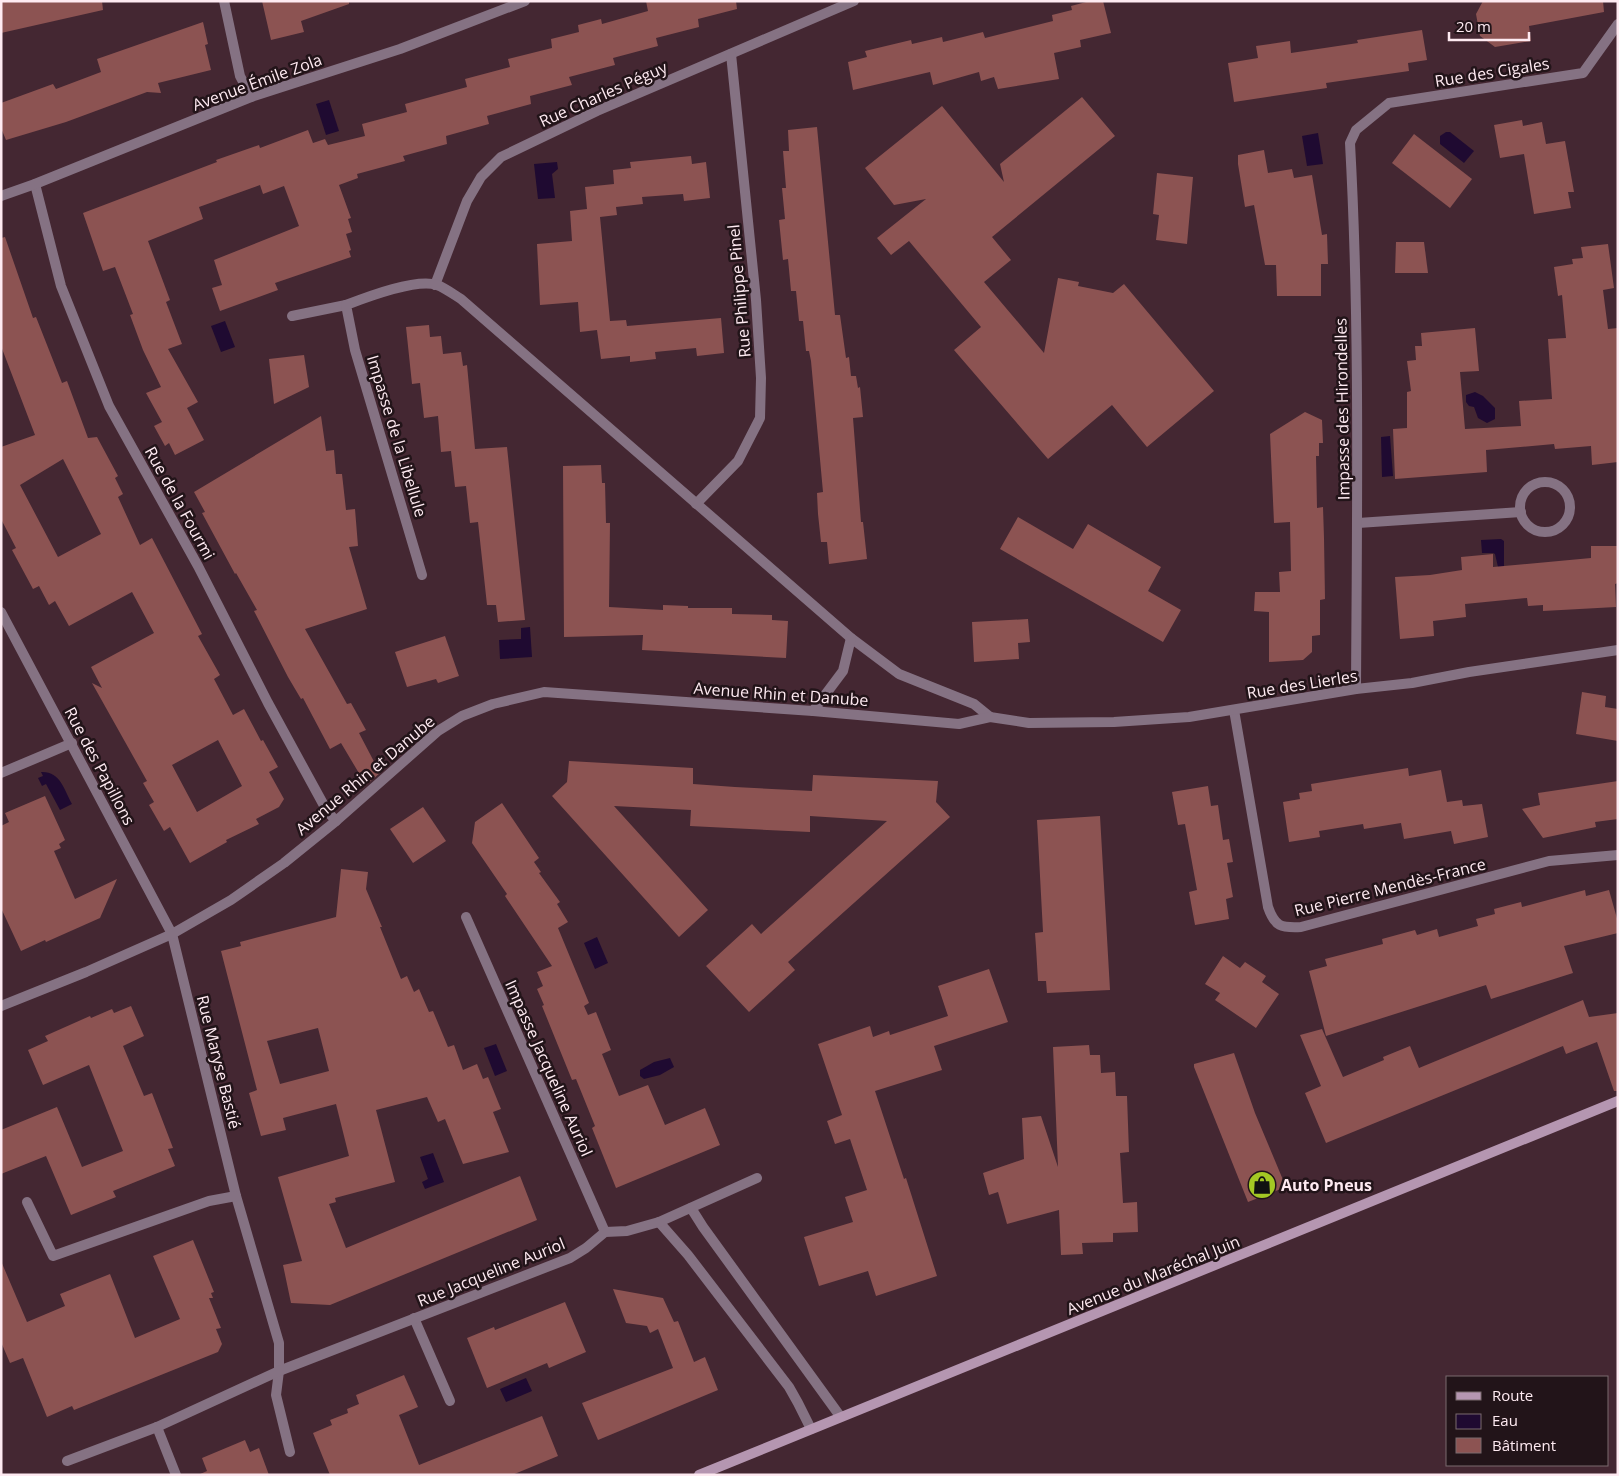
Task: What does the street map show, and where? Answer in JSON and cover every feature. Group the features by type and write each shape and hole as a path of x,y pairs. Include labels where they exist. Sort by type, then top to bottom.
{"main road":[{"name":"Avenue du Maréchal Juin","path":"699,1475 1618,1101"}],"street":[{"path":"224,1 240,76 251,97"},
{"name":"Avenue Émile Zola","path":"1,196 251,97 400,49 525,1"},
{"name":"Rue Charles Péguy","path":"435,285 467,201 481,176 501,157 597,111 852,2"},
{"name":"Rue des Cigales","path":"1356,130 1389,103 1583,73 1618,24"},
{"name":"Rue Philippe Pinel","path":"696,504 738,461 760,418 761,378 756,300 731,54"},
{"name":"Impasse des Hirondelles","path":"1356,130 1350,143 1355,237 1358,522 1356,690"},
{"name":"Rue de la Fourmi","path":"35,184 61,286 109,406 198,566 272,711 327,811 336,821"},
{"path":"292,316 346,305 379,293 412,285 435,285 461,299 850,638 900,674 974,704 990,717"},
{"name":"Impasse de la Libellule","path":"346,305 355,350 422,574"},
{"path":"1540,482 1550,482 1559,485 1566,492 1570,501 1570,511 1567,520 1560,527 1551,531 1541,531 1532,527 1525,521 1521,512 1521,502 1524,493 1531,486 1540,482"},
{"path":"1358,522 1521,512"},
{"name":"Rue des Papillons","path":"1,612 172,934"},
{"path":"813,711 842,671 850,638"},
{"name":"Rue des Lierles","path":"990,717 1029,723 1114,722 1188,717 1618,650"},
{"name":"Avenue Rhin et Danube","path":"1,1006 86,972 172,934 231,900 284,863 336,821 438,731 462,716 493,704 544,692 813,711 959,724 990,717"},
{"name":"Rue Pierre Mendès-France","path":"1234,710 1268,907 1273,920 1280,925 1289,928 1301,927 1549,861 1618,854"},
{"path":"1,774 72,743"},
{"name":"Impasse Jacqueline Auriol","path":"466,917 605,1232"},
{"name":"Rue Maryse Bastié","path":"172,934 236,1196 279,1343 279,1371"},
{"path":"605,1232 627,1231 659,1222 757,1178"},
{"path":"27,1202 53,1256 209,1201 236,1196"},
{"path":"691,1208 840,1416"},
{"path":"659,1222 688,1255 788,1387 811,1429"},
{"name":"Rue Jacqueline Auriol","path":"67,1462 156,1427 279,1371 570,1258 586,1248 605,1232"},
{"name":"Rue Jacqueline Auriol","path":"414,1318 450,1401"},
{"path":"279,1371 276,1395 290,1452"},
{"path":"156,1427 176,1475"}],"water":[{"path":"329,100 339,131 326,135 316,104"},
{"path":"1450,132 1474,151 1464,163 1440,144 1440,136"},
{"path":"1318,133 1323,164 1307,166 1302,136"},
{"path":"557,162 558,169 552,174 555,198 538,199 534,164"},
{"path":"225,321 235,347 221,352 211,326"},
{"path":"1475,392 1483,396 1495,408 1495,419 1487,423 1478,418 1474,407 1469,406 1466,402 1466,395"},
{"path":"1390,436 1393,476 1382,477 1381,437"},
{"path":"1501,539 1504,541 1504,567 1498,567 1495,554 1482,553 1481,540"},
{"path":"530,627 532,657 500,659 499,640 521,639 521,628"},
{"path":"41,772 53,774 61,782 72,804 60,810 46,784 42,786 38,778 43,776"},
{"path":"597,937 608,963 595,969 584,943"},
{"path":"496,1044 507,1071 495,1076 484,1048"},
{"path":"670,1058 674,1067 660,1075 644,1079 640,1076 640,1070 654,1062"},
{"path":"433,1153 444,1182 425,1189 422,1182 428,1179 420,1157"},
{"path":"526,1378 532,1391 506,1402 500,1389"}],"building":[{"path":"1,1 102,1 103,10 1,33"},
{"path":"262,1 349,1 349,4 301,21 304,32 271,40"},
{"path":"646,1 736,1 737,9 698,19 699,27 656,38 658,46 613,58 615,65 569,77 572,85 530,96 531,104 487,116 489,124 446,136 447,144 403,156 405,161 357,174 358,178 339,185 351,218 348,219 352,232 346,234 351,257 275,283 278,290 220,311 212,288 222,285 214,260 299,226 284,186 263,194 260,185 199,207 203,219 148,241 170,300 166,302 182,344 168,349 198,402 187,408 204,440 175,455 169,443 165,446 154,426 162,422 146,393 161,387 143,350 130,315 133,314 115,267 103,271 83,213 217,162 216,160 259,145 260,148 308,130 313,143 325,139 328,145 365,136 362,124 407,112 405,104 467,87 465,79 510,67 508,59 552,48 551,39 579,32 578,25 601,19 602,24 648,11"},
{"path":"1090,1 1103,1 1111,33 1080,40 1081,47 1054,53 1059,79 998,89 994,77 981,81 979,72 933,85 930,72 853,90 848,62 867,57 865,51 911,40 912,44 942,37 943,42 983,32 985,38 1053,21 1052,15 1072,10 1071,6"},
{"path":"1483,1 1603,1 1604,12 1529,26 1531,41 1495,47 1480,36 1476,14"},
{"path":"203,22 208,44 205,45 211,70 158,83 161,93 147,92 66,122 6,140 1,128 1,103 53,84 56,89 101,72 97,59"},
{"path":"1422,30 1427,60 1408,63 1409,71 1326,83 1327,88 1234,102 1228,63 1258,58 1256,46 1290,41 1291,53 1358,43 1357,40"},
{"path":"1082,97 1115,136 992,237 1011,260 984,282 1044,353 1058,278 1079,282 1078,286 1113,293 1124,284 1214,391 1147,447 1112,405 1048,459 954,350 981,327 909,241 891,255 877,238 926,199 894,205 865,168 942,106 1004,182 1000,164"},
{"path":"1522,120 1523,126 1542,122 1546,144 1565,141 1574,192 1568,192 1571,208 1534,214 1524,154 1500,158 1494,125"},
{"path":"817,127 835,315 840,315 846,358 849,357 851,376 856,376 858,388 860,387 863,417 853,418 861,522 863,522 867,559 829,564 827,542 821,542 818,514 817,493 823,492 811,361 809,351 806,351 803,321 799,321 796,291 791,291 788,259 783,260 779,220 785,219 782,188 786,188 783,151 789,151 788,130"},
{"path":"1414,134 1472,179 1450,208 1392,163"},
{"path":"1264,150 1268,173 1292,169 1294,178 1312,175 1322,235 1327,234 1328,264 1321,264 1321,296 1277,296 1276,265 1265,265 1254,205 1245,207 1238,164 1238,155"},
{"path":"691,156 692,164 706,162 710,198 684,201 683,194 642,197 643,204 616,207 617,215 600,217 610,321 626,320 627,326 721,318 724,353 697,356 696,348 655,352 656,359 630,362 630,356 601,359 597,330 580,332 578,302 540,305 537,244 572,241 570,211 587,209 585,187 614,184 613,170 631,168 630,162"},
{"path":"1157,173 1193,177 1187,244 1156,240 1159,215 1153,214"},
{"path":"5,237 33,318 36,317 62,383 67,381 88,438 97,437 118,476 115,478 123,494 118,497 140,545 152,538 202,634 198,636 220,675 214,679 233,715 244,709 261,741 263,740 278,767 269,772 284,799 279,807 256,819 259,824 226,840 227,842 190,863 170,827 164,831 149,805 154,802 143,783 147,781 92,683 102,688 91,667 154,633 132,592 69,626 55,601 49,605 39,586 33,589 12,550 16,548 1,519 1,447 35,435 1,346 1,238","holes":["63,459 101,534 58,557 20,485","218,740 242,786 197,812 172,765"]},
{"path":"1396,242 1424,242 1428,273 1395,273"},
{"path":"1608,244 1614,288 1603,290 1608,329 1618,328 1618,462 1592,465 1591,446 1555,449 1554,444 1486,450 1487,472 1395,479 1393,429 1407,428 1407,392 1411,391 1407,361 1416,360 1415,346 1422,346 1421,333 1475,328 1479,371 1460,372 1465,429 1521,426 1519,401 1552,399 1548,339 1566,338 1562,295 1558,296 1554,267 1573,264 1572,259 1583,258 1581,247"},
{"path":"429,325 430,337 441,336 443,354 461,352 463,366 467,365 475,449 507,447 525,620 498,622 496,605 487,605 478,522 470,523 466,486 455,487 451,451 441,452 438,416 424,418 420,383 412,384 406,327"},
{"path":"304,355 309,387 274,404 269,359"},
{"path":"1305,412 1322,420 1323,443 1319,443 1319,456 1316,456 1317,508 1323,507 1324,538 1325,599 1320,600 1320,635 1312,636 1312,652 1303,660 1269,662 1269,612 1254,611 1255,592 1280,592 1279,572 1291,571 1290,522 1274,523 1270,434"},
{"path":"321,416 326,451 334,450 336,474 342,474 346,510 355,509 358,546 349,547 367,609 305,629 347,704 351,703 366,730 359,733 380,773 366,785 341,743 330,749 303,698 301,699 288,677 254,611 257,610 202,513 205,512 194,492"},
{"path":"601,465 602,483 605,483 606,523 610,523 609,607 663,610 663,605 688,606 688,608 732,608 732,614 772,615 772,620 788,621 786,658 642,650 643,635 564,637 563,466"},
{"path":"1018,517 1073,549 1088,524 1161,567 1148,591 1181,610 1163,642 1000,549"},
{"path":"1591,546 1618,546 1618,583 1615,584 1616,607 1543,611 1543,605 1528,606 1527,598 1465,604 1466,617 1433,621 1434,636 1400,639 1395,577 1430,575 1462,570 1461,557 1493,554 1493,567 1591,558"},
{"path":"1028,619 1030,642 1018,643 1019,659 974,662 972,622"},
{"path":"445,636 459,676 438,683 436,679 407,687 395,652"},
{"path":"1582,692 1606,696 1605,707 1618,709 1618,741 1576,734"},
{"path":"569,761 693,768 693,784 735,787 812,791 813,775 938,781 936,802 950,817 788,962 795,970 749,1012 706,966 752,924 761,934 887,821 810,816 810,832 690,826 691,810 614,806 708,910 679,937 552,796 567,782"},
{"path":"1408,768 1409,776 1441,770 1447,802 1462,800 1463,806 1482,804 1488,837 1454,844 1451,831 1404,839 1401,823 1364,829 1363,824 1319,831 1320,837 1289,842 1283,802 1300,799 1299,793 1312,791 1311,784"},
{"path":"1618,781 1618,819 1595,822 1596,827 1543,838 1522,809 1540,805 1538,793"},
{"path":"1208,786 1211,806 1218,805 1223,840 1229,839 1233,862 1227,863 1233,897 1226,899 1229,919 1195,925 1189,892 1197,890 1185,824 1178,825 1172,792"},
{"path":"45,796 65,840 59,844 61,848 54,851 75,899 117,879 100,918 21,951 1,908 1,826 9,822 5,813"},
{"path":"502,803 539,858 534,862 541,872 539,873 560,902 557,904 568,922 558,928 589,1003 584,1006 588,1015 596,1012 611,1050 602,1054 619,1096 648,1085 665,1125 705,1108 720,1145 616,1188 592,1128 595,1126 576,1079 572,1080 537,989 543,986 537,972 552,966 505,896 507,894 472,843 475,822"},
{"path":"423,807 446,841 413,863 390,829"},
{"path":"1100,816 1110,990 1047,993 1046,981 1038,981 1035,933 1043,932 1037,820"},
{"path":"341,869 368,872 366,889 401,979 407,976 414,992 419,989 429,1012 433,1011 448,1047 454,1045 463,1070 477,1064 483,1079 488,1077 501,1109 493,1112 509,1152 463,1164 445,1119 438,1122 427,1097 376,1110 395,1182 335,1198 336,1202 329,1204 346,1248 520,1176 537,1220 330,1305 291,1303 283,1265 302,1261 278,1177 349,1156 336,1104 283,1118 286,1130 261,1136 249,1093 257,1090 221,951 241,946 240,942 336,917","holes":["318,1028 329,1071 280,1084 267,1041"]},
{"path":"1585,890 1586,896 1609,890 1618,922 1618,933 1564,946 1573,973 1491,999 1486,985 1326,1036 1309,971 1327,966 1325,959 1383,944 1382,939 1415,930 1417,935 1437,929 1439,937 1478,926 1476,919 1495,914 1494,909 1521,902 1522,907"},
{"path":"1223,956 1240,968 1245,962 1266,976 1262,982 1279,994 1256,1028 1215,1000 1220,993 1205,984"},
{"path":"989,969 1008,1022 934,1046 942,1070 875,1091 904,1179 906,1178 937,1276 876,1296 868,1271 819,1286 804,1237 853,1222 845,1197 867,1190 850,1139 835,1144 827,1121 842,1115 818,1044 870,1026 873,1037 889,1031 890,1035 948,1016 938,986"},
{"path":"1583,1000 1589,1017 1618,1013 1618,1091 1614,1091 1597,1042 1566,1054 1563,1046 1326,1143 1305,1093 1321,1086 1300,1035 1322,1029 1343,1077 1384,1060 1383,1057 1410,1046 1419,1068"},
{"path":"131,1006 144,1036 123,1046 144,1096 152,1093 173,1148 168,1149 175,1166 113,1191 116,1197 71,1215 46,1156 1,1174 1,1130 57,1107 82,1167 123,1151 89,1065 43,1085 28,1050 48,1041 45,1036 90,1016 91,1018 112,1009 114,1013"},
{"path":"1089,1045 1090,1055 1100,1055 1101,1073 1115,1072 1116,1096 1127,1096 1129,1152 1120,1153 1123,1203 1137,1202 1138,1232 1113,1233 1113,1242 1082,1243 1083,1254 1061,1255 1059,1210 1007,1224 998,1192 989,1195 983,1173 1024,1159 1022,1118 1041,1116 1058,1167 1053,1047"},
{"path":"1234,1053 1255,1113 1286,1187 1248,1202 1194,1067 1194,1064"},
{"path":"193,1240 214,1292 211,1293 213,1298 209,1298 221,1328 216,1329 222,1344 218,1352 74,1410 72,1406 47,1417 23,1358 10,1363 1,1342 1,1261 27,1322 65,1306 60,1294 110,1274 135,1338 180,1319 153,1256"},
{"path":"613,1289 663,1298 674,1322 678,1321 694,1362 705,1357 718,1390 598,1440 582,1403 673,1368 658,1329 650,1333 647,1326 626,1323"},
{"path":"565,1302 586,1352 549,1368 547,1363 487,1388 467,1338 494,1327 495,1330"},
{"path":"404,1375 418,1407 399,1415 419,1465 542,1416 558,1456 512,1475 330,1475 313,1433 332,1425 330,1420 348,1413 347,1409 359,1404 356,1395"},
{"path":"245,1440 250,1452 259,1448 269,1475 198,1475 207,1471 202,1458"}],"place":[{"name":"Auto Pneus","path":"1262,1185"}]}
